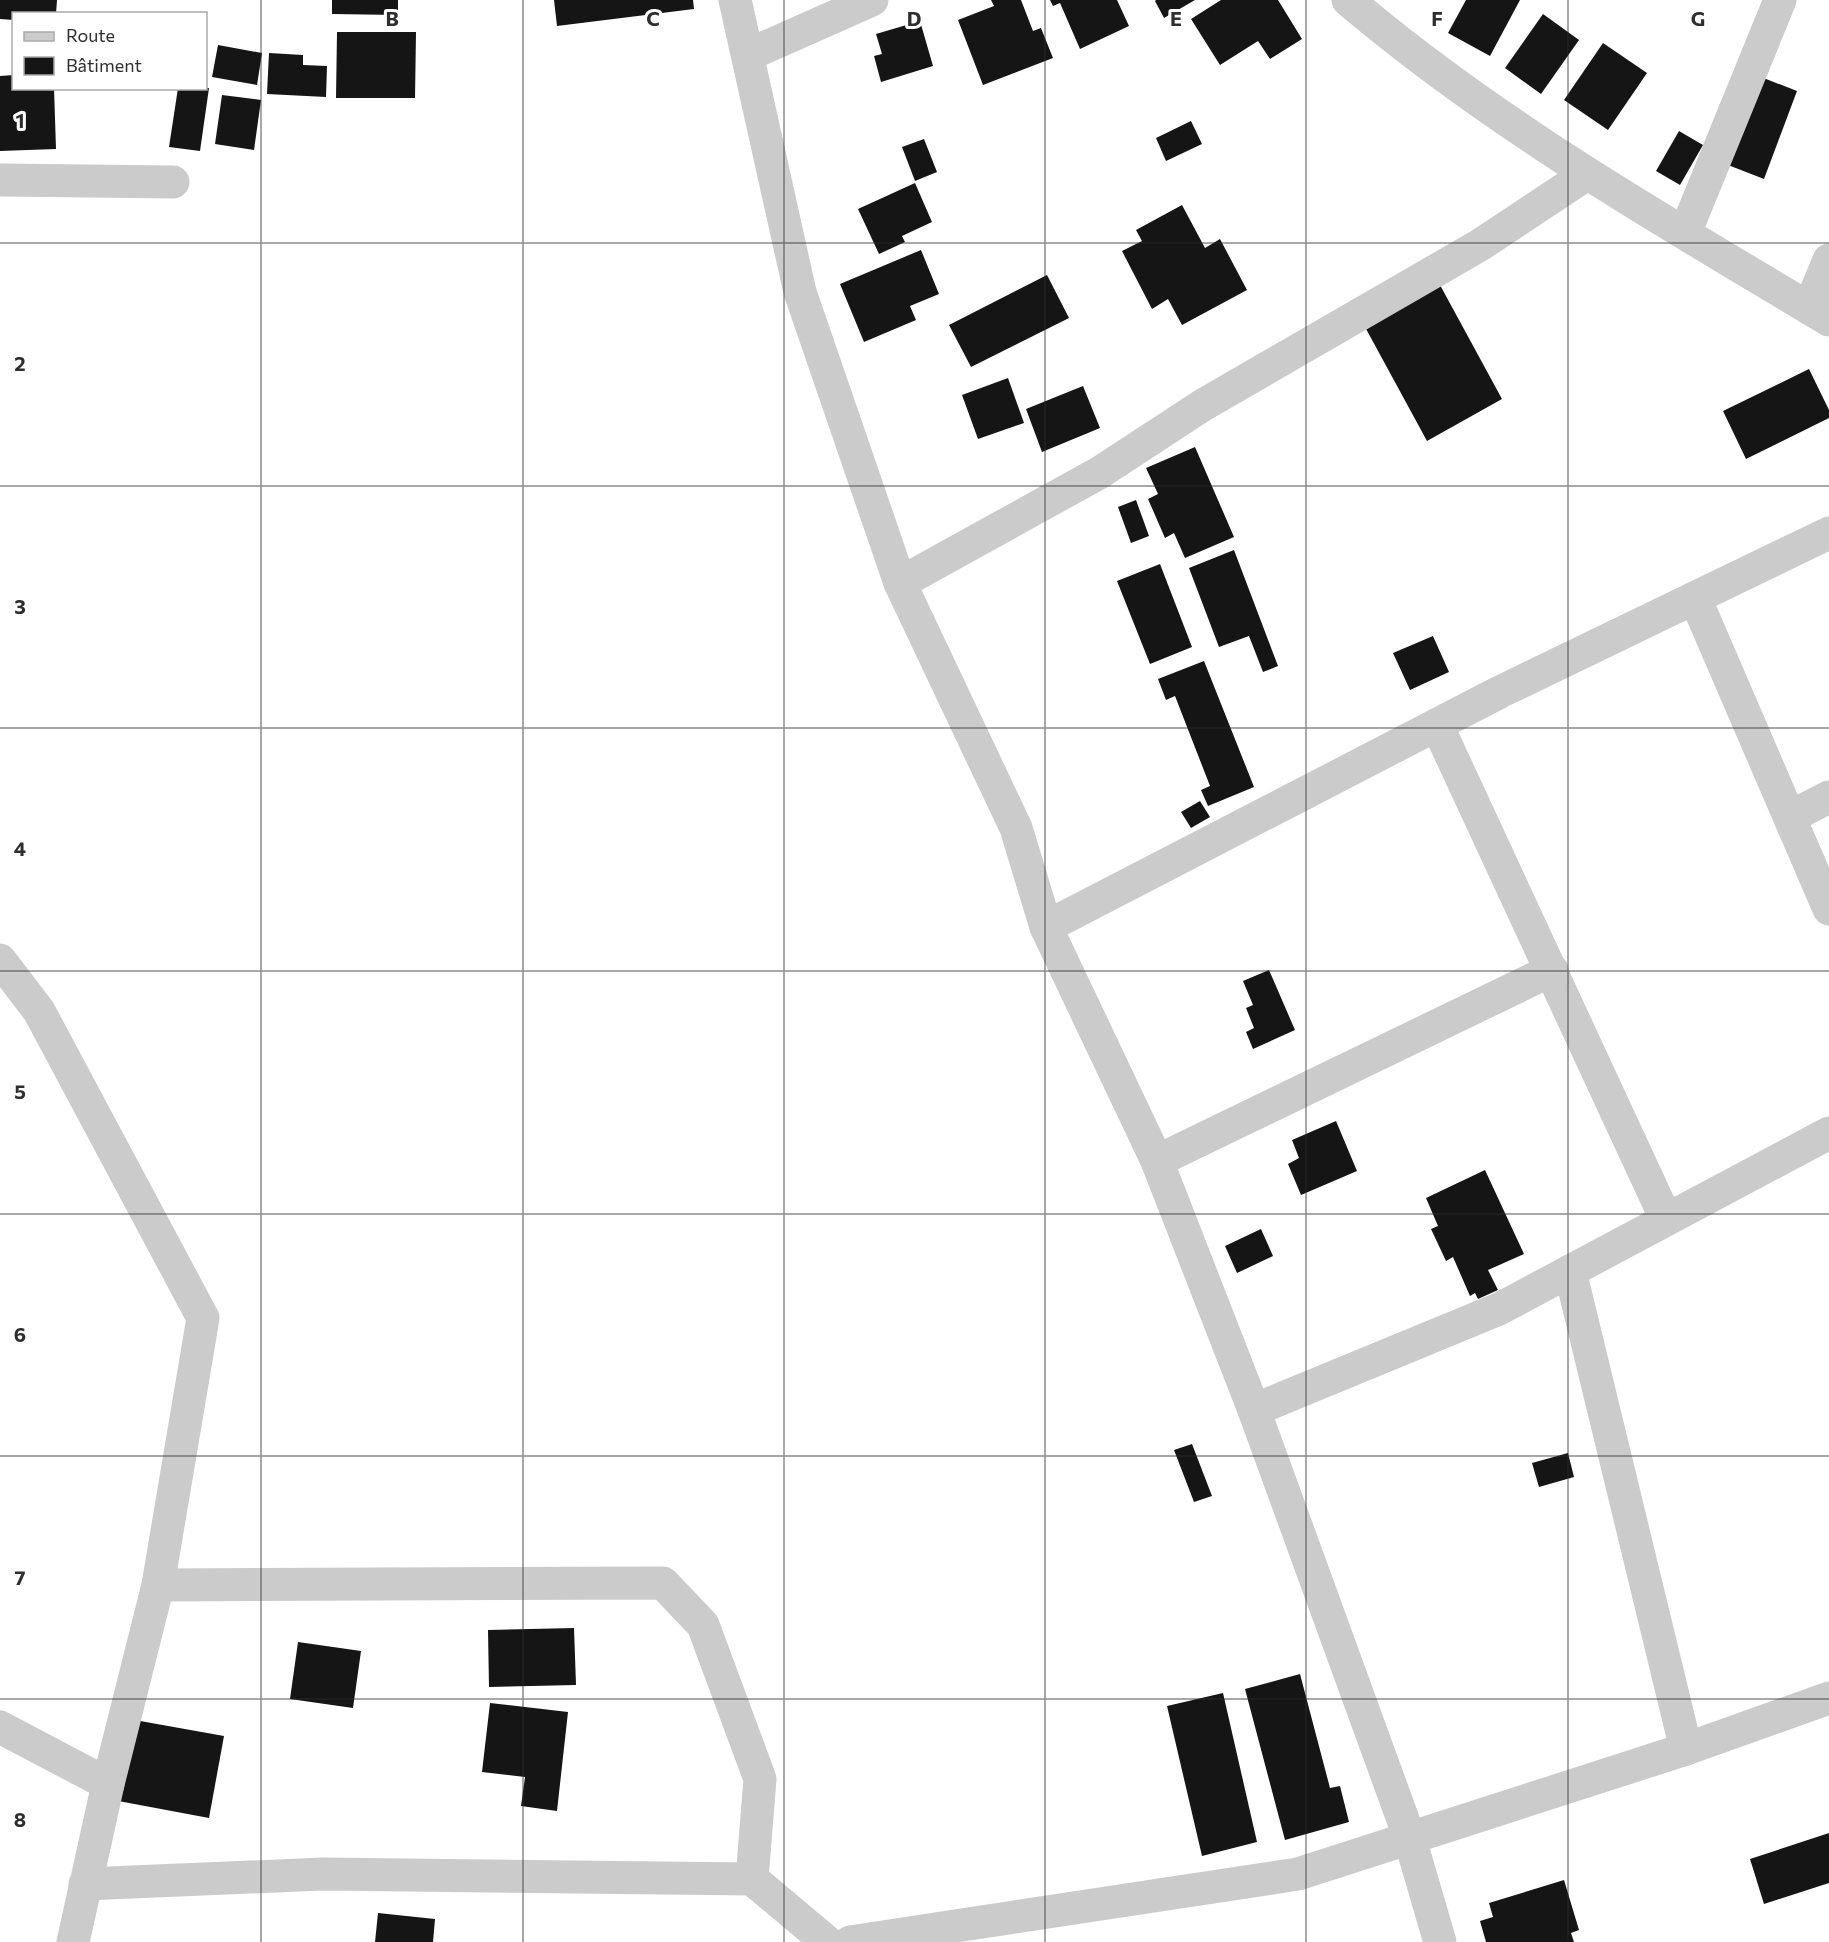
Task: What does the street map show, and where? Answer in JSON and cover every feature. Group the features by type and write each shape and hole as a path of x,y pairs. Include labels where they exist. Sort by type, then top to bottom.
{"street":[{"path":"735,0 800,292 900,583 1016,828 1046,927 1157,1161 1254,1410 1409,1836 1440,1942"},
{"path":"748,55 872,0"},
{"path":"1348,0 1406,50 1587,174 1819,314 1829,260"},
{"path":"1685,233 1780,0"},
{"path":"900,583 1099,473 1203,405 1480,245 1587,174"},
{"path":"0,180 173,182"},
{"path":"1046,927 1437,725 1829,533"},
{"path":"1695,598 1829,909"},
{"path":"1437,725 1666,1219"},
{"path":"1790,818 1829,797"},
{"path":"0,960 39,1011 203,1318 158,1585 108,1784 73,1942"},
{"path":"1157,1161 1552,970"},
{"path":"1254,1410 1499,1309 1829,1133"},
{"path":"1570,1271 1686,1749"},
{"path":"158,1585 663,1583 703,1625 760,1779 752,1879"},
{"path":"850,1942 1298,1874 1409,1836 1686,1749 1829,1698"},
{"path":"0,1727 108,1784"},
{"path":"85,1884 323,1874 752,1879 827,1942"}],"building":[{"path":"0,0 57,0 56,12 12,12 12,20 0,19"},
{"path":"332,0 398,0 398,15 332,14"},
{"path":"554,0 693,0 694,9 557,26"},
{"path":"991,0 1021,0 1033,31 1041,28 1053,58 983,85 958,20 994,6"},
{"path":"1050,0 1117,0 1129,26 1080,49 1060,3 1053,6"},
{"path":"1156,0 1195,0 1164,18 1155,1"},
{"path":"1221,0 1278,0 1302,39 1270,59 1258,41 1220,65 1191,19"},
{"path":"1466,0 1520,0 1490,56 1448,33"},
{"path":"1543,14 1579,40 1541,94 1505,68"},
{"path":"920,21 933,66 881,82 874,56 882,54 876,34"},
{"path":"337,32 416,32 415,98 336,98"},
{"path":"1603,43 1647,73 1608,130 1564,100"},
{"path":"218,45 262,53 257,85 212,77"},
{"path":"269,53 303,55 303,65 327,66 326,97 267,94"},
{"path":"12,75 12,90 54,90 56,149 0,151 0,76"},
{"path":"1761,77 1797,91 1764,179 1728,165"},
{"path":"209,88 200,151 169,147 178,90 207,90"},
{"path":"222,95 261,100 254,150 215,144"},
{"path":"1191,121 1202,144 1166,161 1156,138"},
{"path":"1679,131 1703,145 1680,185 1656,171"},
{"path":"924,139 937,172 915,181 902,147"},
{"path":"915,183 932,222 902,236 905,242 879,254 858,209"},
{"path":"1182,205 1205,248 1220,239 1247,290 1182,325 1168,299 1152,309 1122,251 1142,241 1136,230"},
{"path":"921,250 939,294 910,306 916,320 864,342 840,284"},
{"path":"1047,275 1069,318 971,367 949,325"},
{"path":"1440,285 1502,399 1427,441 1365,327"},
{"path":"1809,369 1829,410 1829,418 1746,459 1723,411"},
{"path":"1008,378 1024,423 978,439 962,395"},
{"path":"1083,386 1100,428 1042,452 1026,409"},
{"path":"1195,447 1234,537 1185,558 1174,533 1165,538 1148,499 1158,494 1146,468"},
{"path":"1136,500 1149,536 1131,543 1118,507"},
{"path":"1234,550 1278,666 1263,672 1249,636 1219,647 1189,568"},
{"path":"1160,564 1192,647 1150,664 1117,581"},
{"path":"1433,636 1449,672 1410,690 1393,653"},
{"path":"1204,661 1254,787 1208,806 1201,790 1210,786 1175,696 1166,700 1158,679"},
{"path":"1200,801 1210,817 1191,828 1181,812"},
{"path":"1269,970 1295,1030 1253,1049 1246,1032 1254,1028 1246,1008 1253,1005 1243,981"},
{"path":"1336,1121 1357,1171 1301,1195 1288,1164 1299,1158 1292,1140"},
{"path":"1485,1170 1524,1254 1488,1270 1498,1290 1478,1299 1475,1293 1470,1296 1453,1257 1446,1261 1431,1229 1438,1226 1426,1198"},
{"path":"1261,1229 1273,1256 1237,1273 1225,1246"},
{"path":"1192,1444 1212,1496 1194,1502 1174,1450"},
{"path":"1568,1453 1574,1477 1539,1487 1532,1463"},
{"path":"574,1628 576,1685 489,1687 488,1630"},
{"path":"298,1642 361,1651 353,1708 290,1699"},
{"path":"1300,1674 1330,1788 1340,1786 1349,1822 1285,1840 1245,1689"},
{"path":"1223,1693 1257,1842 1202,1856 1167,1706"},
{"path":"490,1703 568,1712 557,1811 521,1806 525,1777 482,1772"},
{"path":"129,1719 224,1736 209,1818 113,1800"},
{"path":"1829,1833 1829,1883 1764,1904 1750,1859"},
{"path":"1564,1880 1579,1930 1571,1933 1574,1942 1486,1942 1480,1921 1493,1917 1489,1903"},
{"path":"378,1913 435,1919 433,1942 375,1942"}]}
